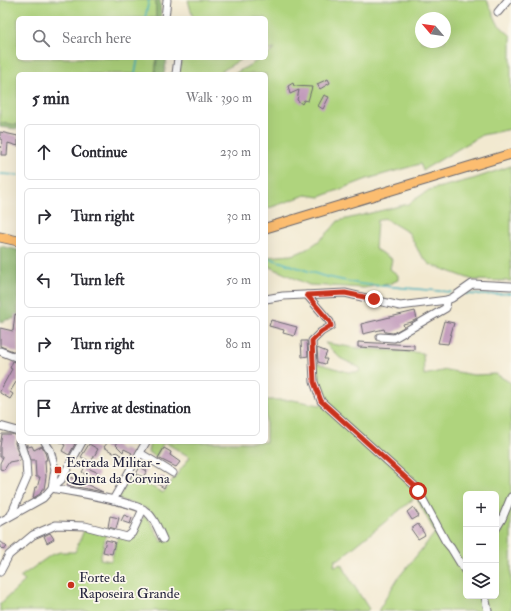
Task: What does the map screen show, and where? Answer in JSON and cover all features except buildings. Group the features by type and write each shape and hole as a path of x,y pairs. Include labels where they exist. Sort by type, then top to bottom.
{"main road":[{"path":"268,227 511,154"},
{"path":"0,237 16,241"}],"street":[{"path":"165,16 167,0"},
{"path":"498,12 508,0"},
{"path":"176,72 178,60"},
{"path":"268,299 283,296 345,293 400,306 448,300 472,284 511,286"},
{"path":"307,295 330,322 331,326 321,332 312,341 314,382 321,401 416,487 446,542 463,567"},
{"path":"380,337 394,338 446,308 448,300"},
{"path":"0,351 16,357"},
{"path":"0,426 16,432"},
{"path":"11,516 27,478 26,461 21,444"},
{"path":"46,444 50,450 55,470 52,488"},
{"path":"0,522 43,498 61,480 81,444"},
{"path":"113,500 145,444"},
{"path":"140,453 173,473"},
{"path":"52,488 113,500 143,509 150,516 163,539"},
{"path":"497,527 510,500"},
{"path":"0,572 9,555 33,535 56,525 84,526 127,537 132,533 143,509"},
{"path":"486,599 488,611"}],"green space":[{"path":"0,0 156,0 156,16 16,16 16,60 157,60 155,72 16,72 16,125 0,123"},
{"path":"156,0 160,0 161,16 156,16"},
{"path":"188,0 487,0 498,24 511,36 511,129 482,135 423,170 420,164 367,179 320,197 306,195 268,208 268,72 238,72 258,60 268,60 268,54 275,49 268,51 268,16 192,16"},
{"path":"157,60 167,60 164,72 155,72"},
{"path":"182,60 240,60 220,72 179,72"},
{"path":"0,123 16,125 16,129 0,127"},
{"path":"511,166 511,281 473,280 429,264 419,252 409,233 384,218 377,221 375,249 392,259 390,269 398,275 398,280 389,284 364,288 309,285 268,266 268,257 291,255 305,250 323,237 338,221 408,204 429,190 473,179"},
{"path":"0,246 16,250 16,318 5,320 0,323"},
{"path":"325,343 357,348 423,353 424,375 446,370 474,375 496,374 511,383 511,611 378,611 398,578 435,533 416,497 339,559 335,560 334,566 342,564 369,609 367,611 0,611 0,604 25,581 20,577 51,555 60,552 75,552 85,528 106,534 100,559 111,561 118,537 130,538 136,533 144,516 148,518 162,542 166,538 148,509 118,499 131,475 163,493 190,457 167,444 268,444 268,400 292,400 320,405 325,401 318,389 313,362 348,372 359,372 360,368 340,358"},
{"path":"150,444 163,444 156,457 148,452"}],"waterway":[{"path":"145,16 149,0"},
{"path":"135,72 138,60"},
{"path":"0,174 16,175"},
{"path":"268,258 323,276 360,284 451,292"},
{"path":"466,294 484,295 511,293"}],"place":[{"name":"Estrada Militar - Quinta da Corvina","path":"58,470"},
{"name":"Forte da Raposeira Grande","path":"71,585"}],"route":[{"path":"374,299 345,293 307,295 330,322 331,326 321,332 312,341 312,359 316,392 321,401 416,487 418,491"}]}
